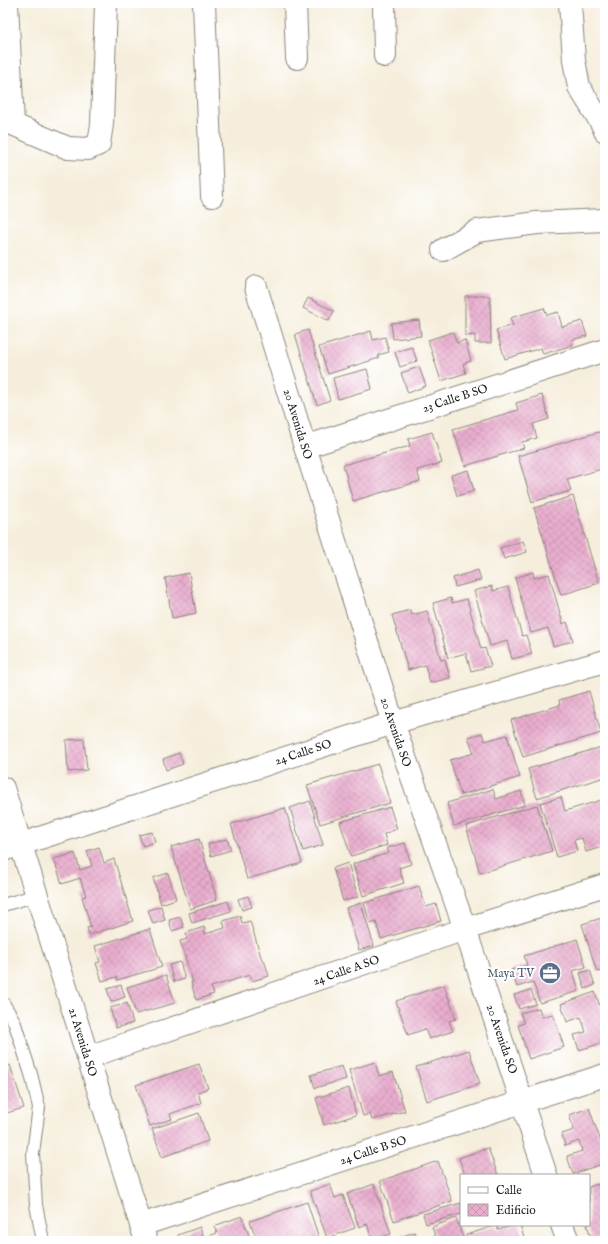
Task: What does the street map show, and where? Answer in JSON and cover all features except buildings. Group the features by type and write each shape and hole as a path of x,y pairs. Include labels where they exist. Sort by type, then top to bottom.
{"street":[{"path":"7,3 8,122 68,148 88,149 99,144 102,124 106,3"},
{"path":"204,3 212,196"},
{"path":"295,3 297,58"},
{"path":"384,3 385,56"},
{"path":"570,3 574,60 579,87 605,131"},
{"path":"443,250 477,231 537,223 605,220"},
{"name":"20 Avenida SO","path":"256,287 305,447 393,723 465,929 546,1174"},
{"name":"23 Calle B SO","path":"305,447 605,350"},
{"name":"24 Calle SO","path":"12,847 393,723 605,661"},
{"name":"21 Avenida SO","path":"3,788 12,847 37,895 143,1233"},
{"name":"24 Calle A SO","path":"88,1057 465,929 605,885"},
{"name":"24 Calle B SO","path":"143,1233 605,1075"},
{"path":"562,1226 568,1241"}],"lane":[{"path":"3,906 37,895"},
{"path":"3,1003 14,1022 32,1074 39,1106 33,1153 36,1205 43,1241"}],"place":[{"name":"Maya TV","path":"550,973"}]}
